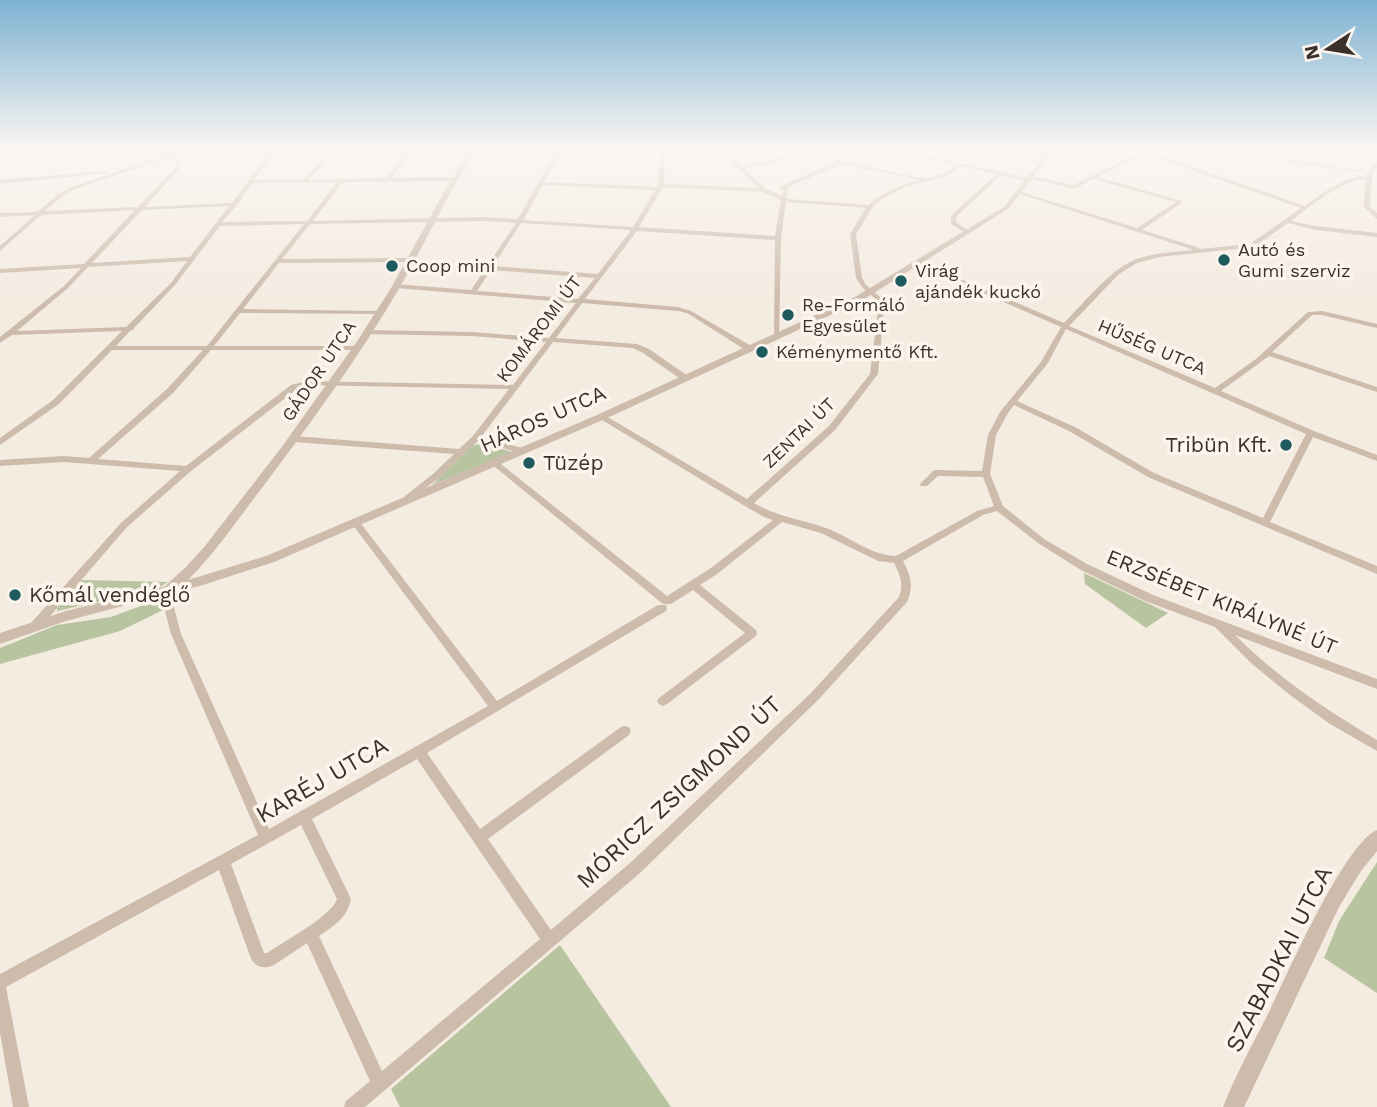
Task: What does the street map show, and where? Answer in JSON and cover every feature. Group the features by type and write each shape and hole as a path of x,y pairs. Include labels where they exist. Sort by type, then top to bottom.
{"street":[{"path":"0,249 55,201"},
{"path":"0,341 49,303 148,201"},
{"path":"0,442 48,409 131,329 193,259 238,201"},
{"path":"92,460 170,391 208,349 325,201"},
{"name":"GÁDOR UTCA","path":"165,592 202,556 294,439 396,286 441,201"},
{"path":"473,292 531,201"},
{"name":"KOMÁROMI ÚT","path":"402,503 476,438 635,229 651,201"},
{"path":"777,337 778,238 785,201"},
{"path":"793,201 870,207"},
{"name":"ZENTAI ÚT","path":"748,504 832,428 874,374 882,301 859,278 852,244 853,234 870,207 878,201"},
{"path":"967,232 953,223 954,216 970,201"},
{"name":"HÁROS UTCA","path":"0,639 35,626 233,574 523,451 871,292 993,217 1011,201"},
{"path":"1044,201 1207,252"},
{"path":"1138,230 1180,202 1175,201"},
{"path":"1285,201 1306,208"},
{"path":"601,417 779,520 824,531 881,559 897,560 980,513 999,508 986,474 992,435 1012,401 1044,363 1064,327 1117,273 1135,262 1170,254 1252,246 1317,201"},
{"path":"1368,201 1367,207 1377,217"},
{"path":"0,215 235,204"},
{"path":"220,224 520,221 778,238"},
{"path":"1286,221 1316,228 1377,235"},
{"path":"0,271 193,259"},
{"path":"278,261 410,260"},
{"name":"HŰSÉG UTCA","path":"916,262 1311,433 1377,458"},
{"path":"490,268 599,276"},
{"path":"396,286 683,310 750,349"},
{"path":"238,311 379,313"},
{"path":"1216,391 1267,353 1312,312 1377,326"},
{"path":"0,334 131,329"},
{"path":"366,332 471,334 640,348 685,378"},
{"path":"112,348 356,348"},
{"path":"1267,353 1377,390"},
{"path":"35,626 124,525 188,469 294,387 307,383 516,387"},
{"path":"1012,401 1072,429 1151,475 1377,570"},
{"path":"1265,523 1311,433"},
{"path":"476,438 523,451"},
{"path":"294,439 462,453"},
{"path":"0,463 49,459 92,460 188,469"},
{"path":"494,463 664,604"},
{"path":"924,484 936,473 986,474"},
{"name":"ERZSÉBET KIRÁLYNÉ ÚT","path":"999,508 1041,541 1104,578 1377,684"},
{"name":"KARÉJ UTCA","path":"0,982 223,862 555,674 694,585 779,520"},
{"path":"356,523 495,707"},
{"name":"MÓRICZ ZSIGMOND ÚT","path":"352,1107 635,867 814,697 903,599 908,589 906,577 897,560"},
{"path":"663,701 752,633 694,585"},
{"path":"165,592 176,634 266,838"},
{"path":"1219,624 1272,677 1335,722 1377,746"},
{"path":"478,838 625,731"},
{"path":"419,751 550,941"},
{"path":"223,862 257,956 261,960 269,960 338,915 344,907 344,899 304,816"},
{"name":"SZABADKAI UTCA","path":"1233,1107 1333,901 1355,865 1377,838"},
{"path":"310,933 380,1084"},
{"path":"0,990 21,1107"}],"green space":[{"path":"483,443 512,452 432,485 472,446"},
{"path":"1084,573 1168,613 1146,628 1085,584"},
{"path":"82,580 168,582 156,589 57,611"},
{"path":"157,600 163,610 120,631 0,664 0,648 57,625 111,617"},
{"path":"1377,862 1377,993 1324,958 1339,921"},
{"path":"560,945 671,1107 400,1107 391,1089"}],"place":[{"name":"Autó és Gumi szerviz","path":"1224,260"},
{"name":"Coop mini","path":"392,266"},
{"name":"Virág ajándék kuckó","path":"901,281"},
{"name":"Re-Formáló Egyesület","path":"788,315"},
{"name":"Kéménymentő Kft.","path":"762,352"},
{"name":"Tribün Kft.","path":"1286,445"},
{"name":"Tüzép","path":"529,463"},
{"name":"Kőmál vendéglő","path":"15,595"}]}
